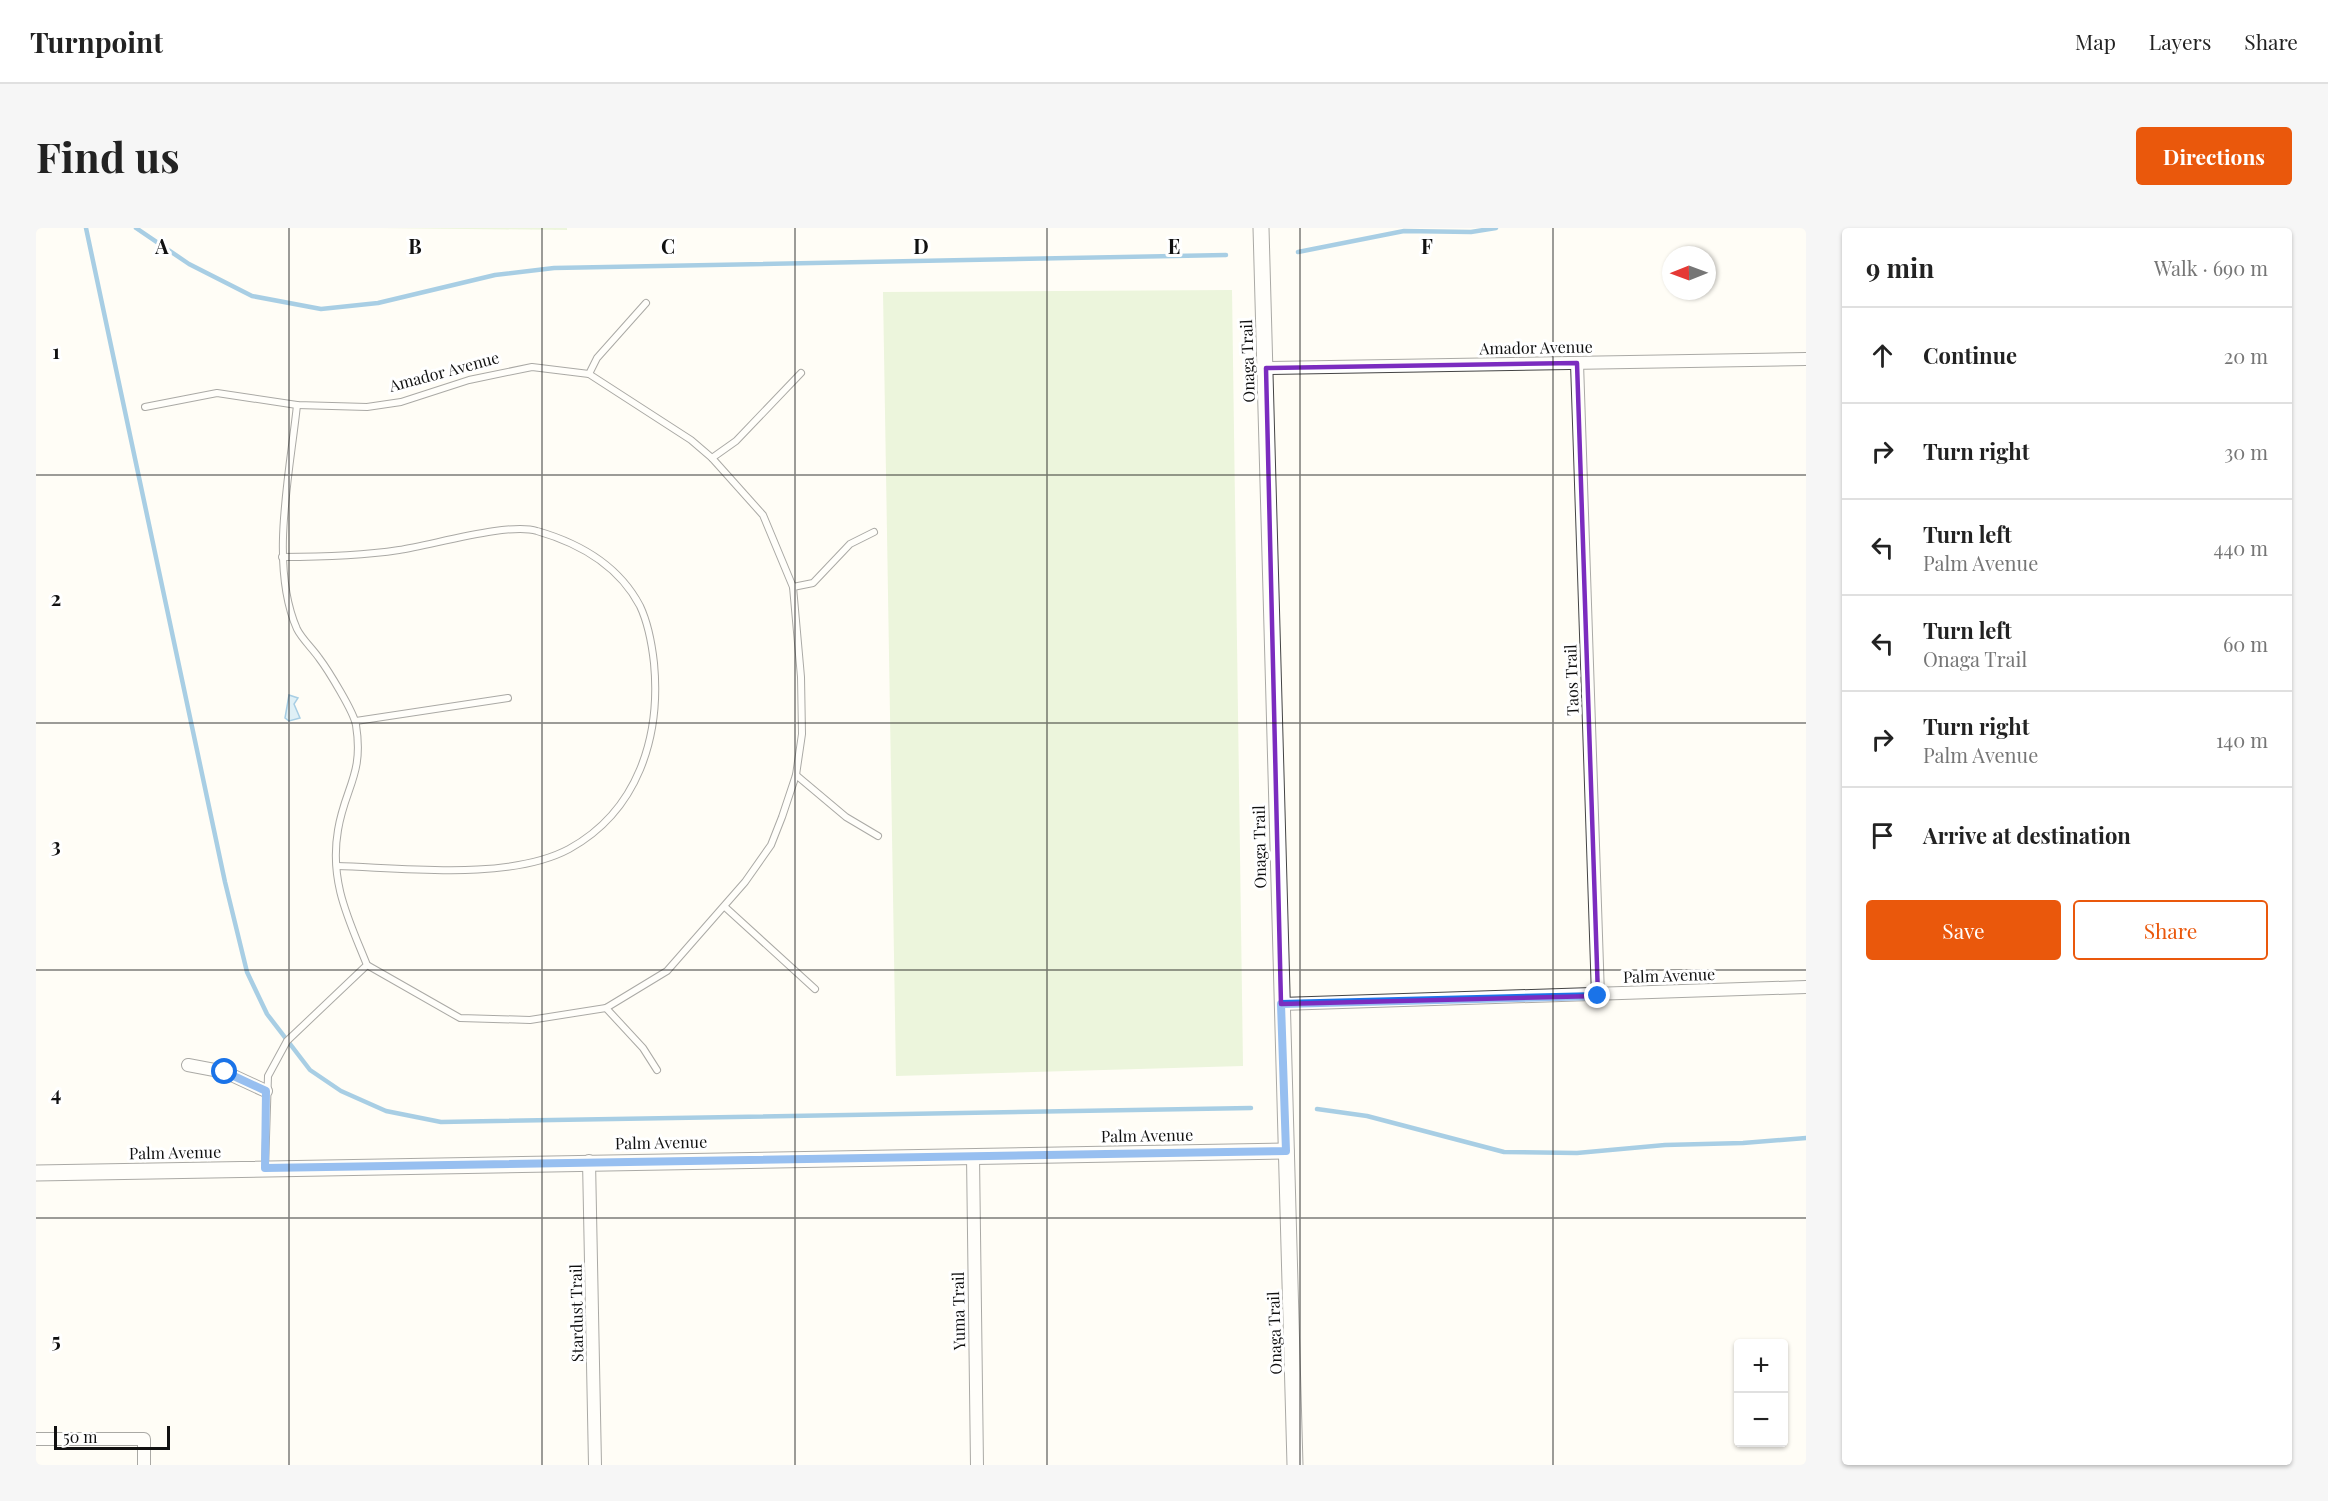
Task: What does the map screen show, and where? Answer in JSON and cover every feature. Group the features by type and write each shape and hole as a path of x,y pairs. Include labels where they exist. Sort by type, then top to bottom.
{"street":[{"name":"Onaga Trail","path":"1261,228 1295,1465"},
{"name":"Amador Avenue","path":"1266,368 1806,359"},
{"name":"Taos Trail","path":"1577,363 1598,996"},
{"name":"Palm Avenue","path":"1281,1004 1598,996 1806,987"},
{"path":"188,1065 225,1072 266,1091"},
{"name":"Palm Avenue","path":"36,1173 589,1161 1286,1151"},
{"name":"Yuma Trail","path":"972,1156 977,1465"},
{"name":"Stardust Trail","path":"589,1161 595,1465"},
{"path":"36,1439 144,1439 144,1465"}],"lane":[{"path":"297,405 282,557 286,598 298,631 320,660 356,721 359,753 356,775 338,830 337,866 340,898 347,921 368,965 460,1018 530,1020 606,1008 667,971 725,907 771,845 796,775 802,734 801,677 793,587 763,515 712,458 691,440 589,374 597,358 646,303"},
{"name":"Amador Avenue","path":"145,407 217,393 297,405 368,406 401,402 469,380 532,367 589,374"},
{"path":"712,458 736,441 801,373"},
{"path":"282,557 344,557 400,550 508,528 534,530 596,555 640,606 652,647 656,686 652,738 637,777 623,799 595,833 567,850 541,860 508,868 337,866"},
{"path":"793,587 813,583 850,544 874,532"},
{"path":"356,721 508,698"},
{"path":"796,775 846,817 878,836"},
{"path":"725,907 815,989"},
{"path":"265,1168 268,1076 287,1041 368,965"},
{"path":"606,1008 643,1048 657,1070"}],"highlighted area":[{"path":"1577,363 1598,996 1281,1004 1266,368"}],"green space":[{"path":"381,228 567,228 567,230"},
{"path":"1232,290 1243,1066 896,1076 883,292"}],"water":[{"path":"289,695 298,698 294,704 300,718 289,721 285,718"}],"waterway":[{"path":"86,228 225,882 247,972 267,1014 310,1070 341,1091 386,1111 441,1122 1251,1108"},
{"path":"136,228 189,264 252,296 321,309 378,303 495,275 554,268 1226,255"},
{"path":"1298,252 1404,231 1471,232 1496,228"},
{"path":"1317,1109 1367,1116 1504,1152 1577,1153 1665,1145 1743,1143 1806,1138"}],"route":[{"path":"225,1072 266,1091 265,1168 1286,1151 1281,1004 1598,996"}]}
